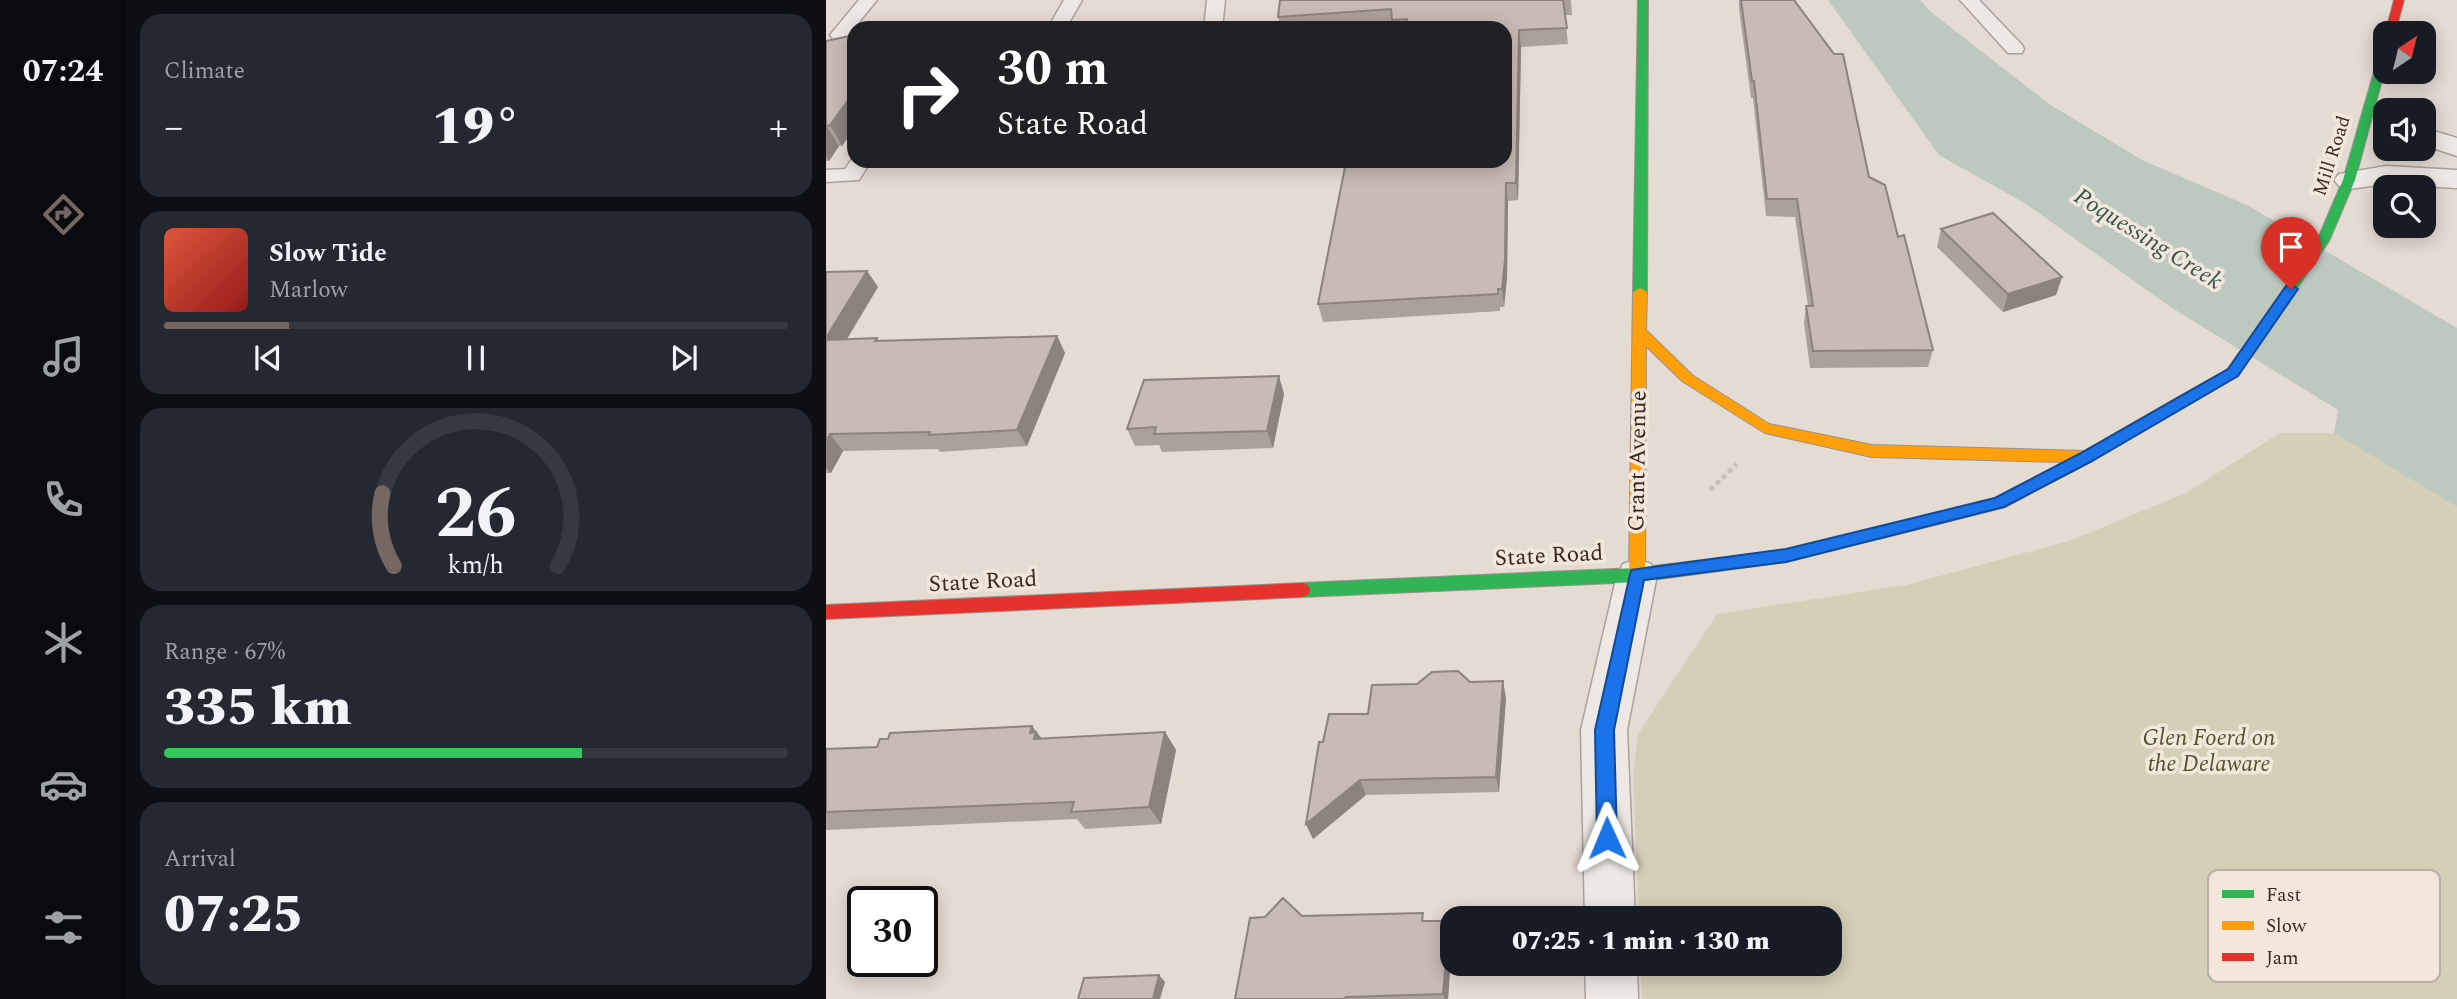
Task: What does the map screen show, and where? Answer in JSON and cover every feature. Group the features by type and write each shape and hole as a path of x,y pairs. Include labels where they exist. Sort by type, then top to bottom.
{"main road":[{"name":"Grant Avenue","path":"1637,575 1643,0"},
{"path":"2393,21 2399,0"},
{"name":"Mill Road","path":"2233,372 2323,241 2373,127"},
{"path":"1640,332 1687,378 1765,428 1872,451 2087,457"},
{"name":"State Road","path":"826,612 1637,575 1786,556 1999,503 2087,457 2233,372"}],"street":[{"path":"2436,140 2457,147"},
{"path":"2349,180 2386,175 2457,179"},
{"name":"Grant Avenue","path":"1609,906 1605,730 1637,575"},
{"path":"1611,976 1612,999"}],"lane":[{"path":"851,21 868,0"},
{"path":"1061,21 1073,0"},
{"path":"1214,21 1216,0"},
{"path":"1969,0 2015,49"},
{"path":"847,25 839,35 847,34"},
{"path":"826,176 851,175 856,168"}],"green space":[{"name":"Glen Foerd on the Delaware","path":"2280,433 2334,433 2457,507 2457,999 1642,999 1641,976 1842,976 1842,906 1638,906 1633,775 1638,734 1717,614 1906,585 2069,541 2186,493"}],"water":[{"name":"Poquessing Creek","path":"1828,0 1920,0 1931,12 2049,104 2142,160 2247,205 2457,328 2457,507 2334,433 2338,410 2172,308 2026,204 1939,155"}],"building":[{"path":"1280,0 1563,0 1567,28 1519,30 1516,183 1506,183 1505,260 1502,289 1498,289 1498,294 1318,304 1345,168 1512,168 1512,21 1392,20 1391,9 1278,17"},
{"path":"1741,0 1794,0 1834,54 1843,54 1869,177 1885,185 1898,237 1904,235 1933,350 1813,351 1806,306 1813,306 1797,199 1767,199 1754,81"},
{"path":"847,36 847,102 830,125 826,126 826,41"},
{"path":"1993,213 2062,277 2008,294 1941,229"},
{"path":"867,271 826,338 826,272"},
{"path":"1057,336 1017,430 929,435 930,432 830,434 826,442 826,340"},
{"path":"1279,376 1267,431 1154,434 1156,427 1127,429 1144,380"},
{"path":"1458,671 1470,682 1503,681 1496,777 1360,780 1306,824 1319,742 1323,742 1329,714 1368,714 1372,685 1417,684 1432,672"},
{"path":"1032,726 1030,733 1036,732 1034,739 1165,732 1149,807 1071,812 1074,802 826,812 826,749 877,747 880,739 888,739 890,733"},
{"path":"1283,898 1302,916 1423,913 1422,921 1440,921 1440,976 1444,976 1443,994 1344,999 1235,999 1250,918 1265,917"},
{"path":"1159,975 1153,999 1078,999 1084,978"}],"traffic: fast":[{"path":"1640,292 1643,0"},
{"path":"2183,401 2233,372 2323,241 2349,180 2376,84"},
{"path":"1302,590 1637,575 1786,556 1879,533"}],"traffic: slow":[{"path":"1637,575 1640,292"},
{"path":"1640,332 1687,378 1765,428 1872,451 2085,457"},
{"path":"1879,533 1999,503 2087,457 2183,401"}],"traffic: jam":[{"path":"2393,21 2399,0"},
{"path":"826,612 1302,590"}],"route":[{"path":"1607,838 1605,730 1637,575 1786,556 1999,503 2087,457 2233,372 2291,289"}]}
